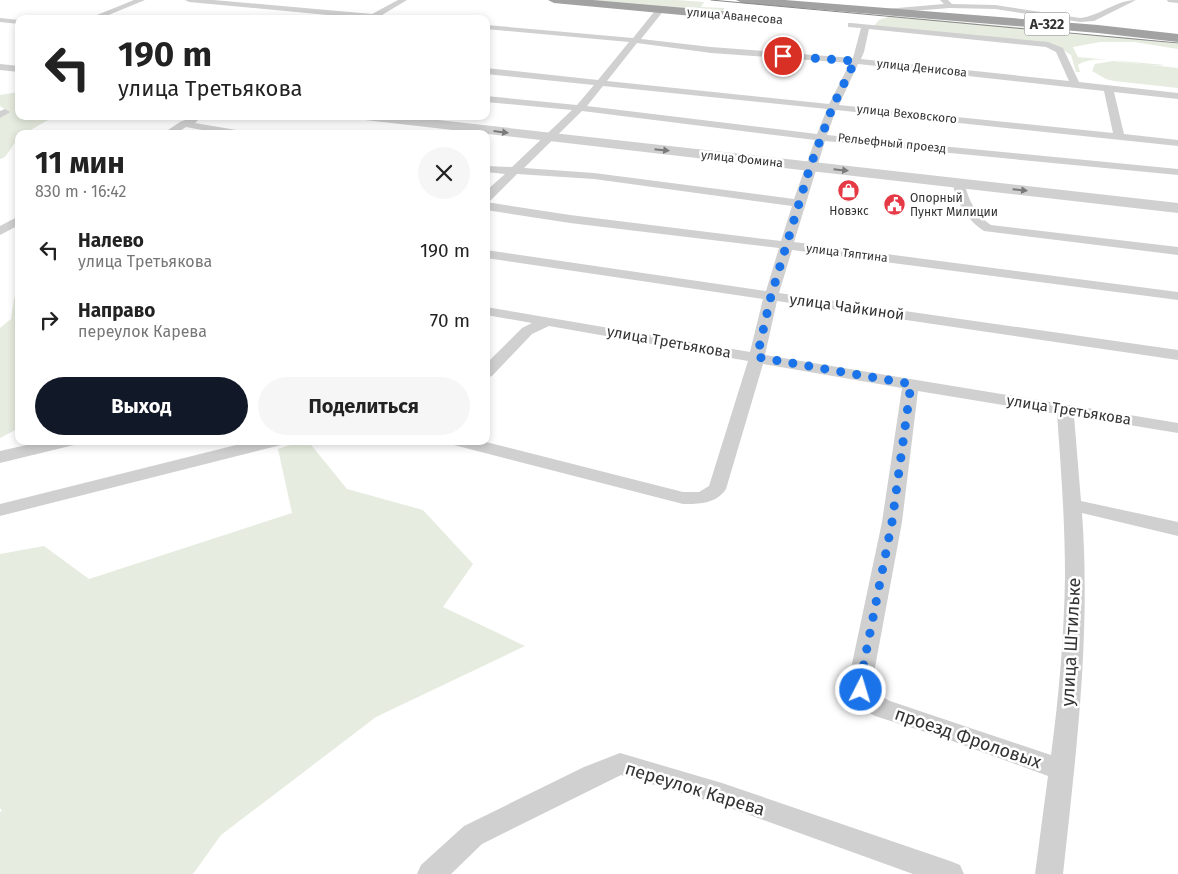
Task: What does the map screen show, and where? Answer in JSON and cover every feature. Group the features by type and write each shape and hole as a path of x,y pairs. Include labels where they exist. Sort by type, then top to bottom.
{"highway":[{"name":"улица Аванесова","path":"554,0 781,21"},
{"name":"улица Аванесова","path":"742,0 874,17 918,11"},
{"name":"улица Аванесова","path":"846,25 874,17 918,11 935,15 1178,38"}],"street":[{"path":"102,15 141,0"},
{"path":"189,0 350,15"},
{"path":"376,15 403,0"},
{"path":"476,445 683,498 702,498 717,488 757,357 771,296 820,137 860,52 881,0"},
{"path":"918,11 947,3 983,6 1076,20 1091,19 1132,0"},
{"path":"1170,0 1178,1"},
{"path":"490,194 580,108 661,10"},
{"path":"874,17 1048,45 1060,50 1074,84"},
{"path":"0,20 15,22"},
{"name":"улица Денисова","path":"490,27 711,50 855,61 1178,96"},
{"path":"0,67 15,69"},
{"name":"улица Веховского","path":"490,72 833,106 1178,143"},
{"path":"1108,88 1119,136"},
{"name":"Рельефный проезд","path":"490,99 580,108 820,137 1178,172"},
{"path":"174,130 192,120"},
{"name":"улица Фомина","path":"399,120 483,130"},
{"path":"184,124 219,130"},
{"name":"улица Фомина","path":"490,131 1178,208"},
{"path":"490,170 571,173 638,180 800,203"},
{"path":"959,184 966,204 981,225 988,228 1178,251"},
{"name":"улица Тяптина","path":"490,207 570,219 1178,296"},
{"path":"0,231 15,222"},
{"path":"0,231 15,233"},
{"name":"улица Чайкиной","path":"490,255 1178,355"},
{"name":"улица Третьякова","path":"490,312 1178,428"},
{"path":"490,369 527,331 547,322"},
{"name":"проезд Фроловых","path":"911,384 892,522 861,678 861,690 870,702 883,709 944,728 1062,770"},
{"name":"улица Штильке","path":"1049,874 1062,770 1075,600 1066,410"},
{"path":"0,457 51,445"},
{"path":"0,510 259,445"},
{"path":"1072,505 1178,528"},
{"name":"переулок Карева","path":"431,874 472,835 575,783 620,764 722,794 950,874"}],"shaded area":[{"path":"579,0 677,0 704,2 701,7 725,8 722,12"},
{"path":"891,16 1053,30 1053,33 1125,37 1178,44 1178,49 1134,42 1100,42 1073,47 1078,57 1165,65 1156,66 1097,60 1087,61 1078,65 1080,72 1076,72 1071,55 1059,47 873,27 879,20"},
{"path":"1113,61 1178,68 1178,88 1114,81 1092,71 1095,64"},
{"path":"15,93 15,120 48,120 31,130 15,130 15,143 5,157 0,159 0,117 9,112 0,106 0,95"},
{"path":"14,298 15,430 0,438 0,328 11,319"},
{"path":"290,445 311,445 347,489 423,510 473,564 443,607 525,646 376,717 221,835 193,874 0,874 0,812 2,811 0,808 0,554 44,546 89,579 292,513 278,449"}],"tram line":[{"path":"711,0 1178,43"}],"place":[{"name":"Новэкс","path":"849,190"},
{"name":"Опорный Пункт Милиции","path":"894,205"}],"route":[{"path":"783,56 855,61 833,106 810,167 771,296 757,357 911,384 892,522 861,678 861,690"}]}
